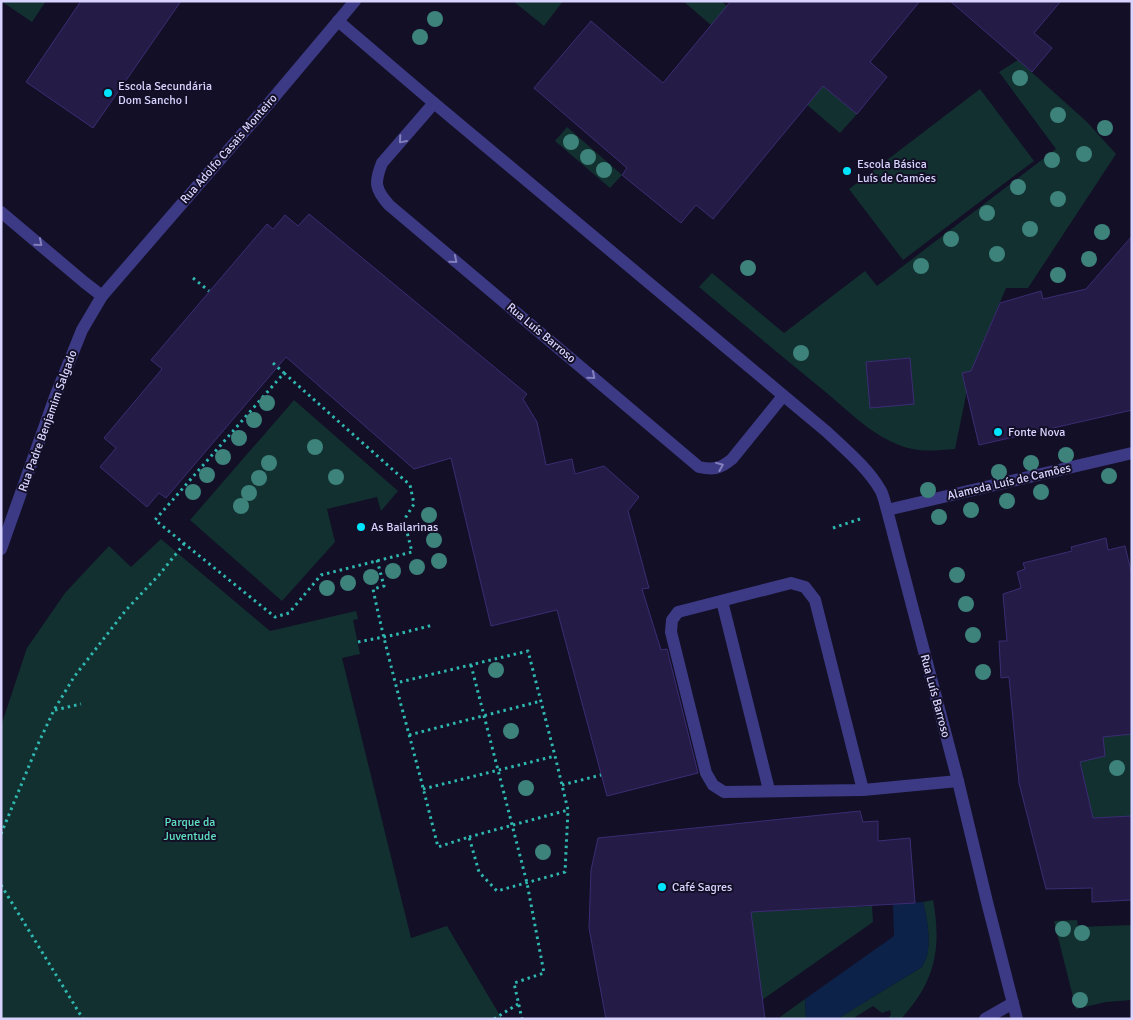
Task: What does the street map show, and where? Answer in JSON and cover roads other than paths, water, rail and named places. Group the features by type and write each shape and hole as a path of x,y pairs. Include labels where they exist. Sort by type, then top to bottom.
{"street":[{"name":"Rua Adolfo Casais Monteiro","path":"102,296 355,1"},
{"name":"Rua Luís Barroso","path":"338,21 827,432 870,474 882,492 887,510 958,781 1017,1019"},
{"name":"Rua Luís Barroso","path":"434,103 382,164 377,175 377,186 382,196 389,205 699,467 717,468 732,459 783,396"},
{"path":"1,212 102,296"},
{"name":"Rua Padre Benjamim Salgado","path":"1,549 82,330 102,296"},
{"name":"Alameda Luís de Camões","path":"887,510 1132,453"},
{"path":"863,790 815,600 806,587 791,583 678,612 672,620 671,632 706,774 713,785 724,792 863,790 958,781"},
{"path":"722,601 769,790"},
{"path":"986,1019 1014,1003"}],"water":[{"path":"923,902 929,942 927,955 922,967 837,1019 806,1019 805,999 894,936 893,904"}],"place":[{"name":"Escola Secundária Dom Sancho I","path":"108,93"},
{"name":"Escola Básica Luís de Camões","path":"847,171"},
{"name":"Fonte Nova","path":"998,432"},
{"name":"As Bailarinas","path":"361,527"},
{"name":"Café Sagres","path":"662,887"}],"park label":[{"name":"Parque da Juventude","path":"190,829"}]}
